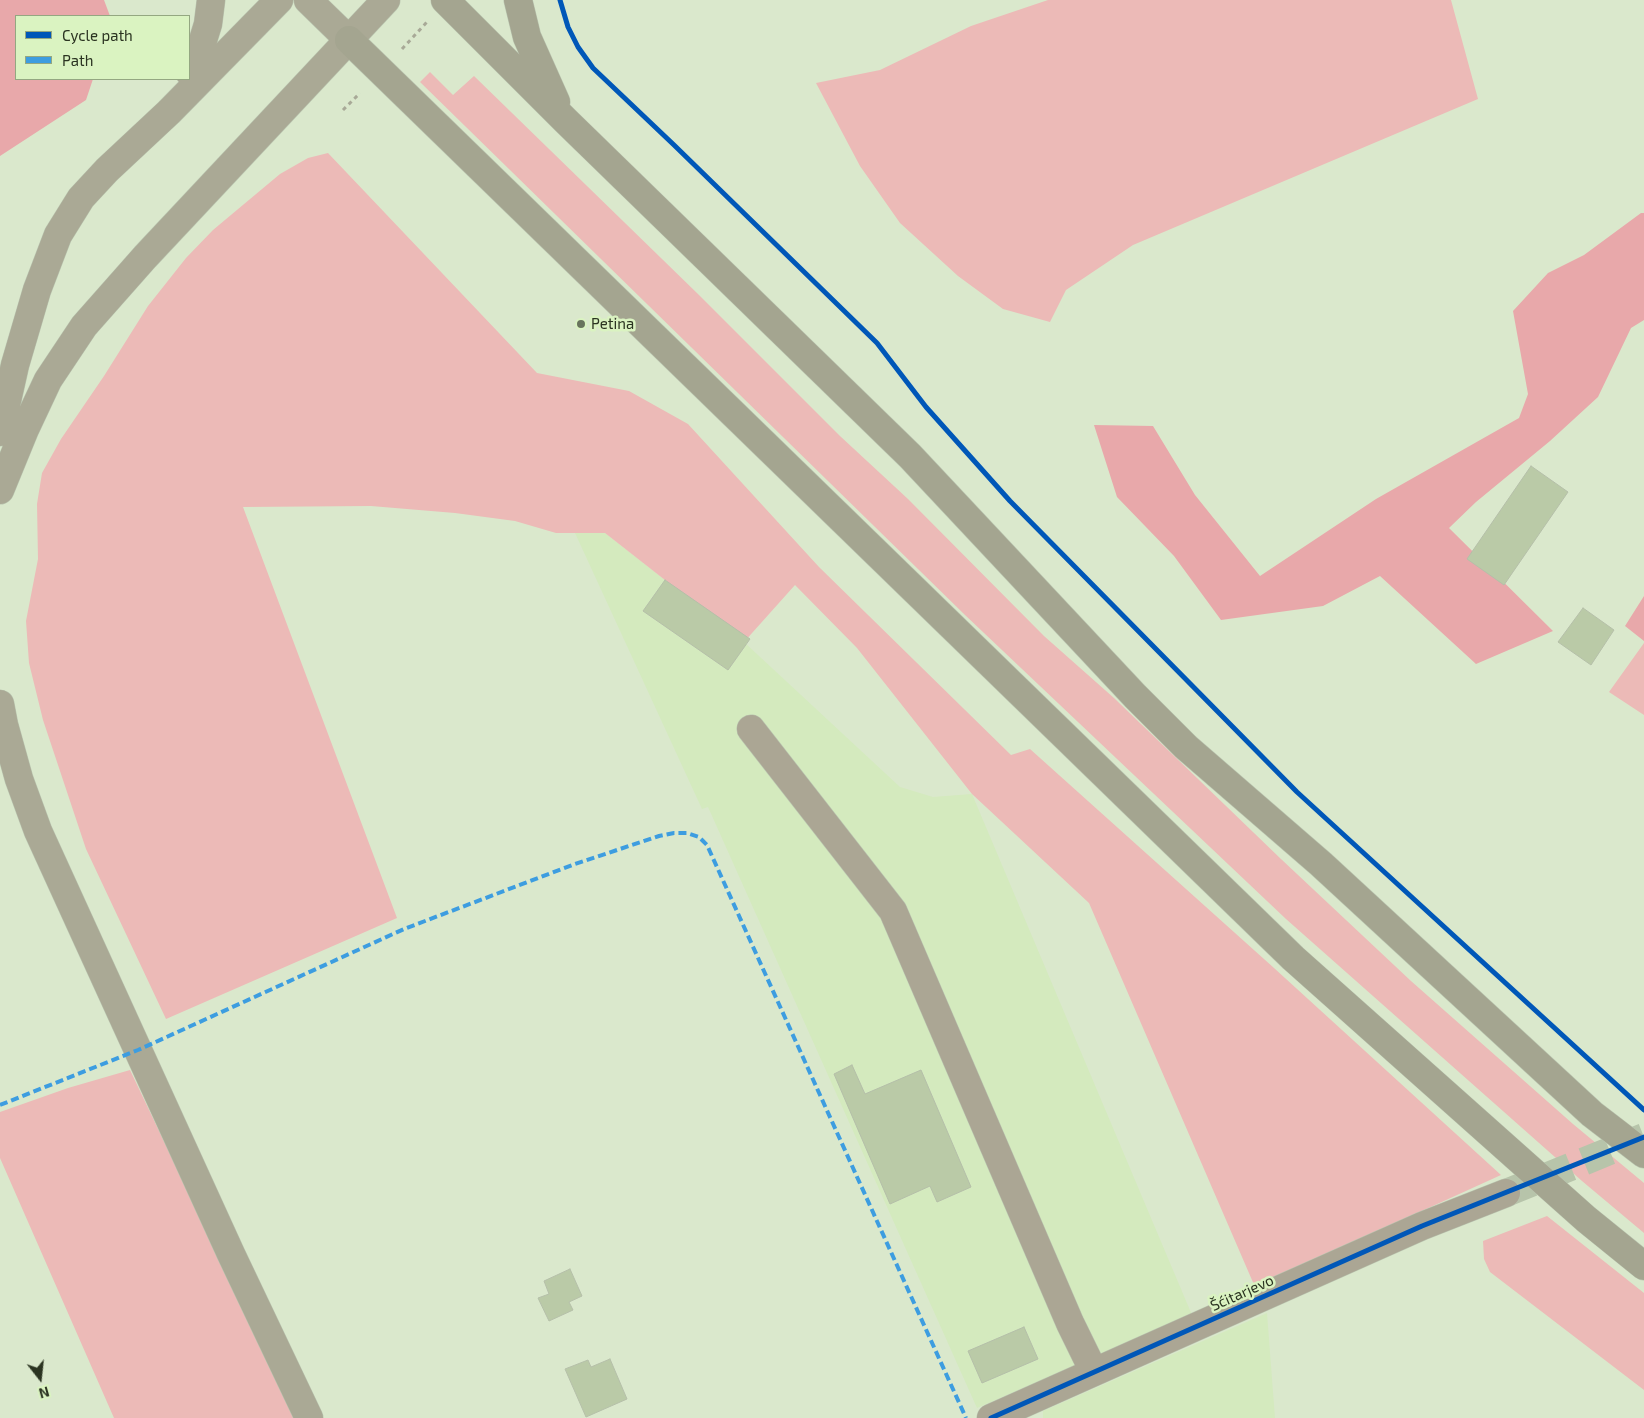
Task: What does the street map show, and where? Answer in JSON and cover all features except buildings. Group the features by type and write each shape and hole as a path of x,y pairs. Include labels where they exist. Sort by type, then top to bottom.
{"highway":[{"path":"445,0 566,121 910,456 1135,696 1186,747 1321,864 1592,1114 1644,1154"},
{"path":"518,0 527,37 566,121"},
{"path":"349,40 1293,958 1586,1218 1644,1266"}],"main road":[{"path":"190,70 200,50 208,24 211,0"},
{"path":"0,432 15,365 37,290 58,235 81,198 279,0"},
{"path":"308,0 349,40"},
{"path":"0,490 24,429 48,380 84,326 145,257 386,0"},
{"path":"169,112 185,80"},
{"path":"0,704 19,779 38,831 231,1254 309,1418"}],"street":[{"path":"752,729 893,911 1070,1323 1094,1372"},
{"name":"Šćitarjevo","path":"990,1418 1422,1226 1506,1193"}],"shaded area":[{"path":"0,0 104,0 110,15 15,15 15,80 93,80 86,100 0,156"},
{"path":"1048,0 1451,0 1478,99 1133,245 1066,290 1050,322 1003,309 958,276 900,223 860,166 816,83 880,70 971,26"},
{"path":"430,72 453,95 474,76 699,295 840,436 908,499 1044,636 1114,698 1411,981 1573,1124 1644,1183 1644,1233 1582,1181 1286,919 965,615 420,82"},
{"path":"328,153 537,373 629,391 688,424 819,567 1011,755 1030,749 1501,1175 1255,1287 1089,903 972,794 857,648 795,585 744,642 605,533 556,533 515,521 455,513 371,506 243,507 397,918 166,1019 86,849 43,720 29,663 26,621 38,559 37,504 42,473 61,439 148,306 186,258 213,230 280,174 308,158"},
{"path":"1641,213 1644,213 1644,320 1631,328 1598,397 1550,441 1476,502 1449,528 1553,631 1476,664 1380,576 1323,606 1221,620 1174,556 1117,497 1094,425 1153,426 1195,495 1260,576 1376,499 1519,418 1528,394 1513,311 1548,273 1584,255"},
{"path":"575,533 605,533 744,642 900,787 933,797 972,794 1192,1315 977,1408 708,807 702,809"},
{"path":"1644,596 1644,641 1625,626"},
{"path":"1644,643 1644,715 1609,692"},
{"path":"130,1070 267,1357 294,1418 114,1418 0,1158 0,1112 68,1088"},
{"path":"1547,1216 1644,1293 1644,1390 1490,1272 1484,1259 1483,1241"},
{"path":"1267,1313 1275,1418 1043,1418 1043,1411"}],"tunnel":[{"path":"1506,1193 1644,1137"}],"marked path":[{"path":"0,1105 138,1050 404,929 575,864 659,836 687,833 699,837 707,845 966,1418"}],"cycle path":[{"path":"560,0 568,27 578,47 593,68 877,343 926,407 1010,501 1297,792 1644,1110"},
{"path":"991,1418 1422,1226 1644,1137"}],"place":[{"name":"Petina","path":"581,324"}]}
